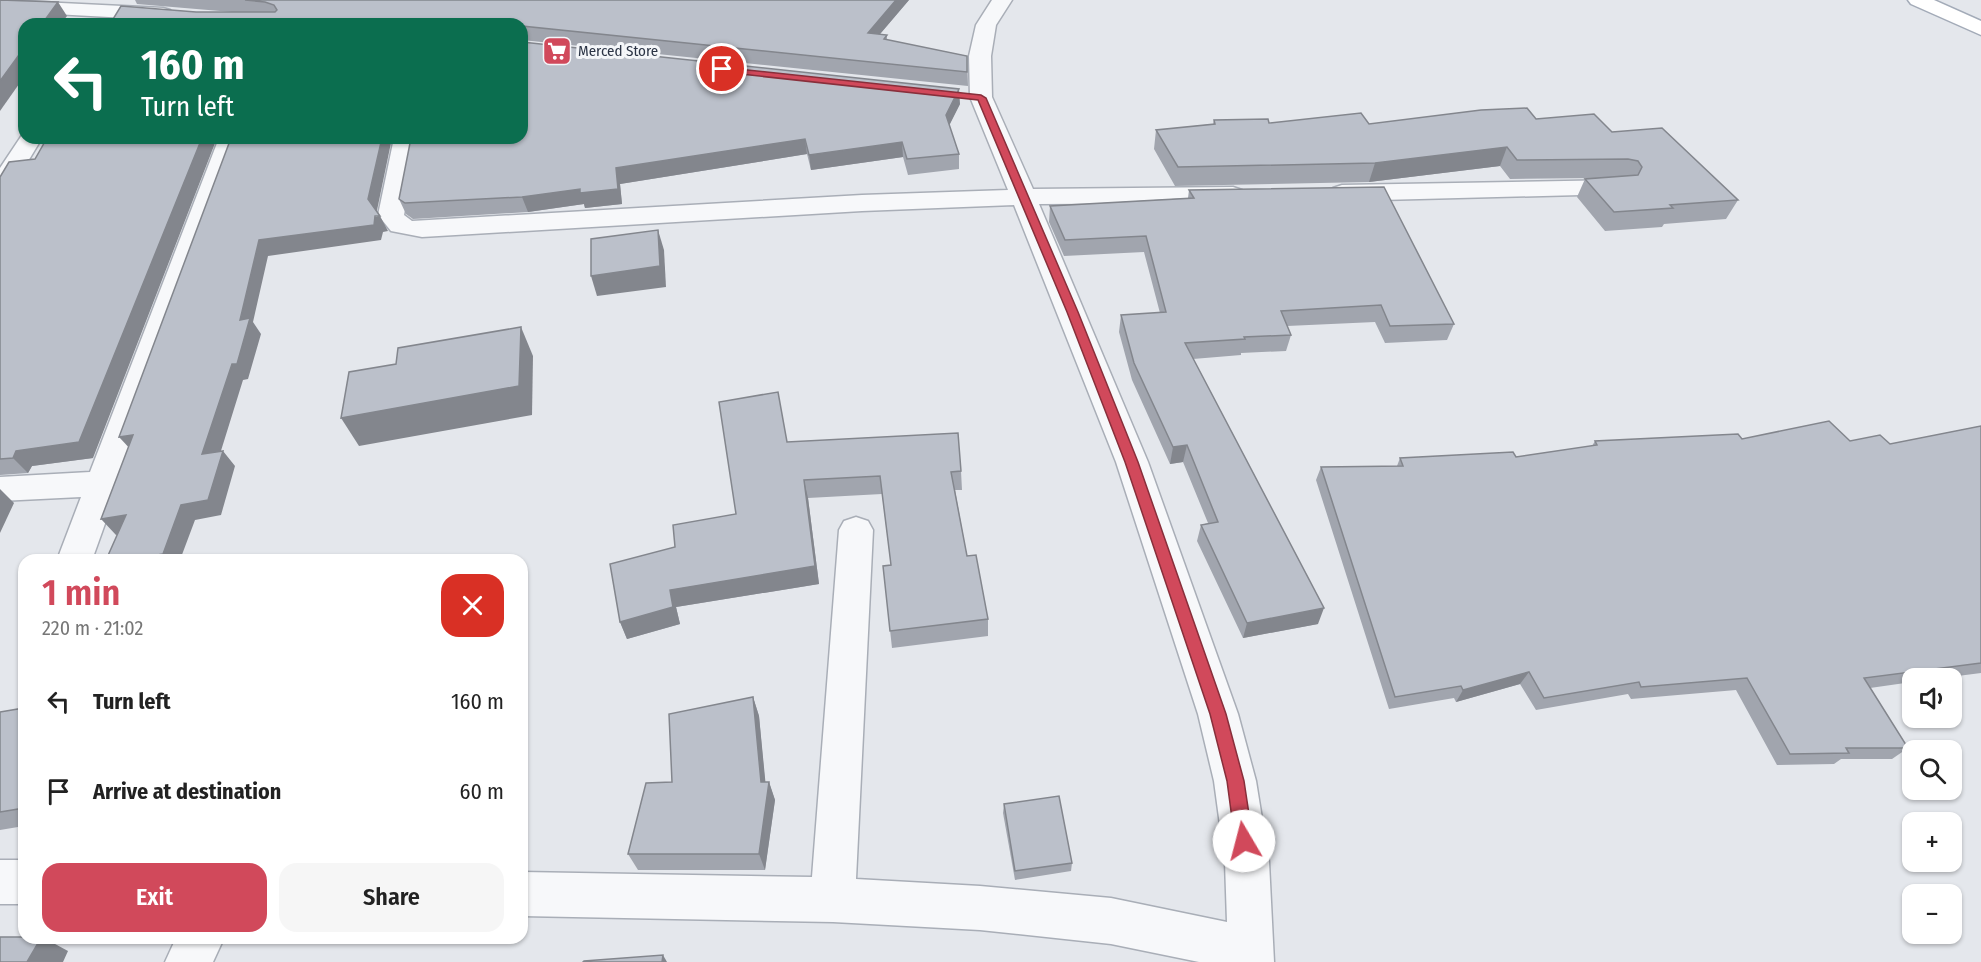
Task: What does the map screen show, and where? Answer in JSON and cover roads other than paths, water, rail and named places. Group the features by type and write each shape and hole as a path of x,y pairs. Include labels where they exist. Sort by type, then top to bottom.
{"main road":[{"path":"1918,0 1981,29"}],"street":[{"path":"528,894 833,900 980,908 1110,921 1251,956 1247,862 1235,781 1218,714 1132,462 1072,312 1022,197 970,96 986,25 1002,0"},
{"path":"0,5 99,17 182,16"},
{"path":"0,188 26,144"},
{"path":"76,554 229,144"},
{"path":"405,144 391,215 395,223 404,228 422,230 778,207 1022,197 1261,195"},
{"path":"1321,194 1619,187"},
{"path":"0,489 102,484"},
{"path":"833,900 856,530"},
{"path":"188,962 198,944"}],"place":[{"name":"Merced Store","path":"557,51"}]}
